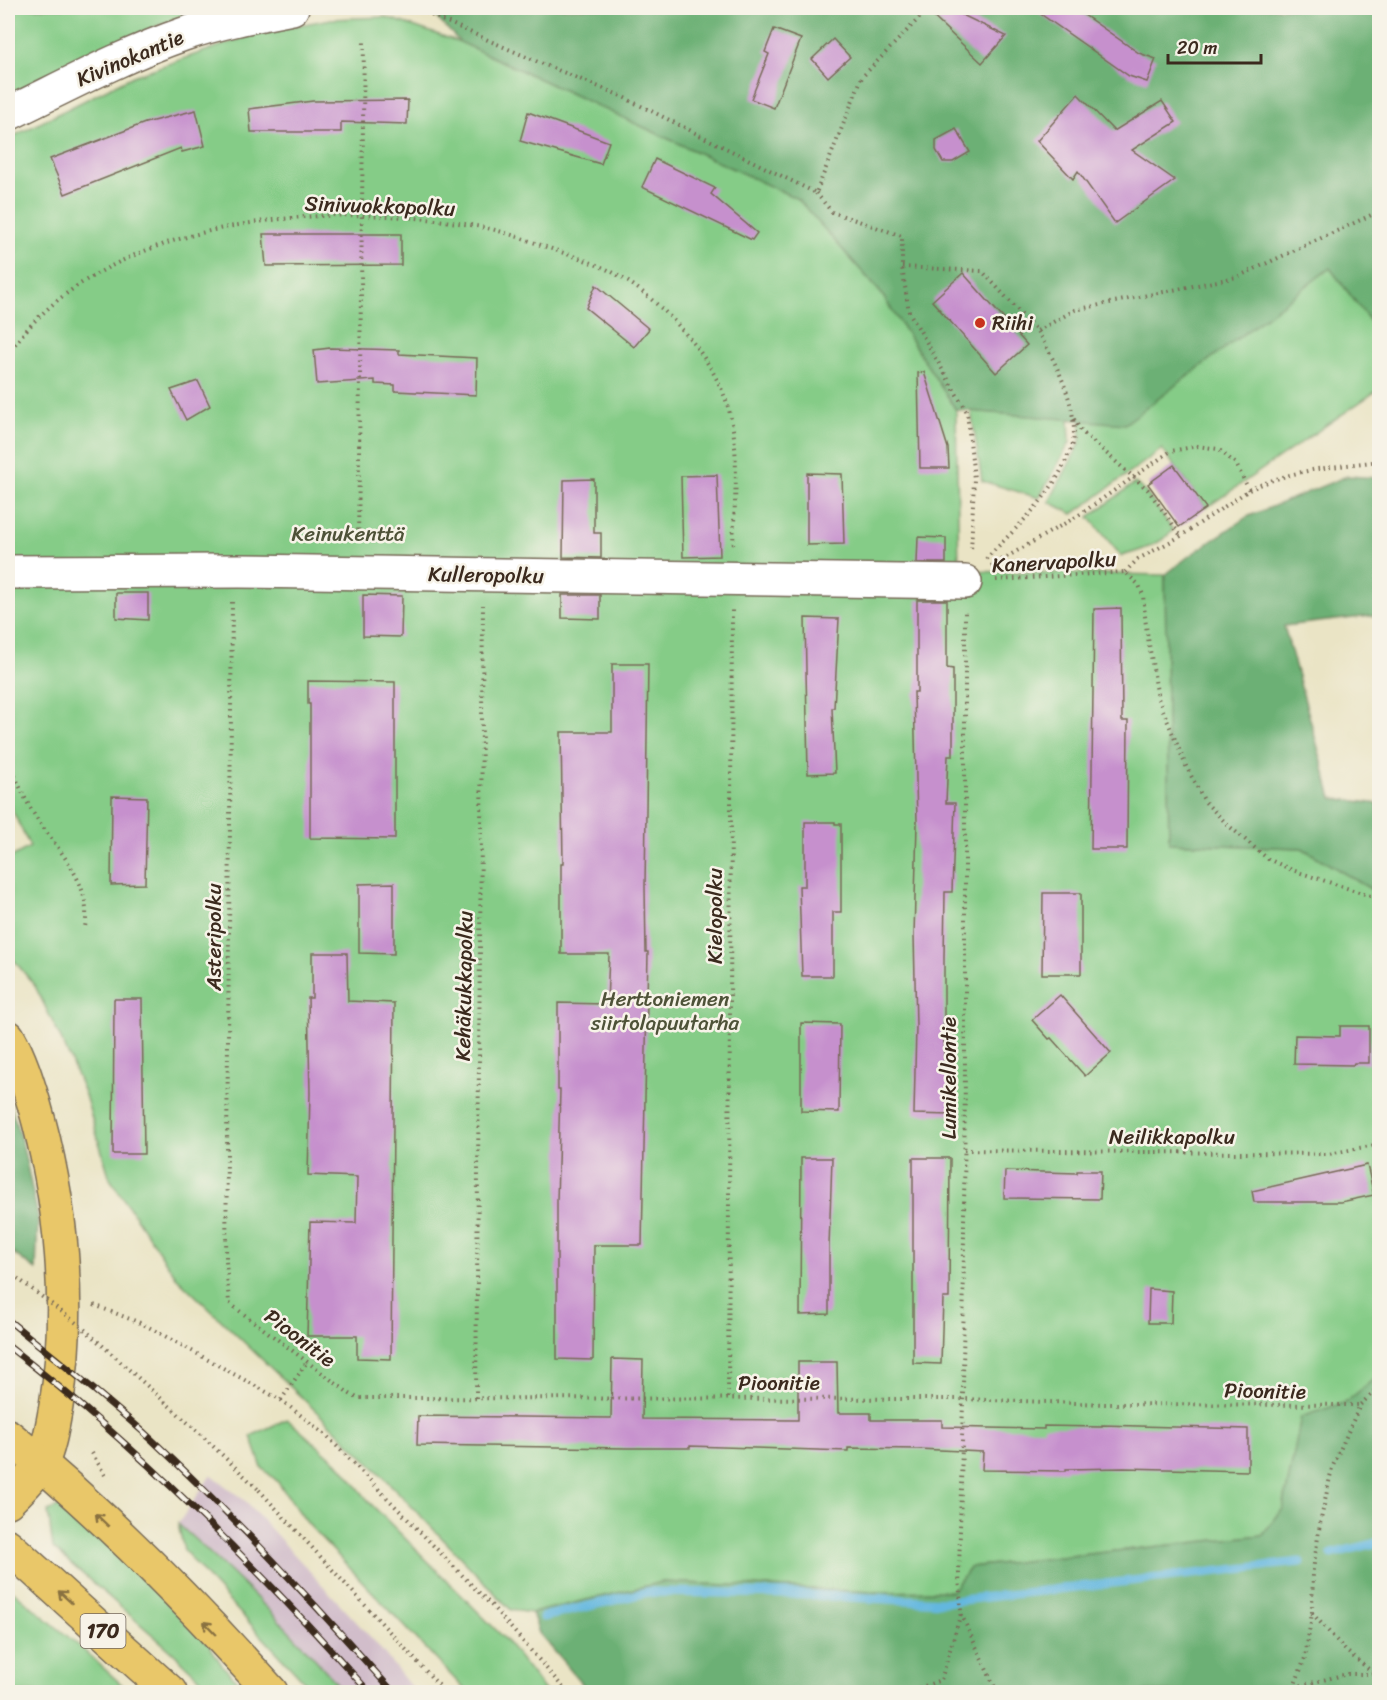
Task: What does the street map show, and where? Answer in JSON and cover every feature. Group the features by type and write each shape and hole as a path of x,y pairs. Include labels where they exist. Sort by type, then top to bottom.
{"main road":[{"path":"8,1037 16,1052 43,1135 51,1175 61,1252 63,1318 60,1380 53,1426 41,1463 8,1501"},
{"path":"8,1436 41,1463 144,1560 271,1692"},
{"name":"170","path":"8,1546 170,1692"}],"street":[{"name":"Kivinokantie","path":"8,114 141,50 177,36 252,15 292,8"},
{"name":"Kulleropolku","path":"8,573 232,571 965,582"}],"path":[{"path":"416,8 619,95 816,194 862,77 929,8"},
{"path":"357,573 364,38"},
{"name":"Lumikellontie","path":"816,194 832,212 902,236 902,267 909,312 967,412 974,478 970,567 965,582 963,1399 959,1574 961,1613"},
{"path":"1037,331 1075,310 1237,276 1380,211"},
{"name":"Sinivuokkopolku","path":"8,354 45,310 96,273 168,243 213,230 302,217 361,216 428,219 495,230 579,258 612,272 660,308 706,360 720,385 731,417 735,445 732,578"},
{"path":"902,267 982,272 1037,331 1054,361 1065,388 1072,416 1073,444 1058,479 1043,499 965,582"},
{"path":"1072,416 1081,431 1148,490 1181,536"},
{"path":"965,582 1076,518 1171,451 1198,446 1218,449 1236,464 1249,490"},
{"path":"1125,572 1138,559 1181,536 1249,490 1267,481 1300,471 1380,461"},
{"name":"Asteripolku","path":"229,1303 226,1261 232,571"},
{"name":"Kanervapolku","path":"965,582 1125,572 1139,585 1143,595 1158,698 1186,766 1204,802 1268,859 1292,870 1380,899"},
{"name":"Kehäkukkapolku","path":"476,1398 483,574"},
{"name":"Kielopolku","path":"728,1398 732,578"},
{"path":"8,759 35,815 72,866 80,881 87,919 85,927"},
{"name":"Neilikkapolku","path":"964,1150 1329,1154 1380,1144"},
{"path":"8,1271 83,1328 259,1490 445,1692"},
{"path":"88,1303 143,1324 281,1400 334,1443 492,1606 567,1692"},
{"name":"Pioonitie","path":"229,1303 357,1398 963,1399 1105,1404 1360,1405"},
{"path":"281,1400 307,1362"},
{"path":"1289,1692 1294,1687 1305,1658 1312,1613 1313,1570 1332,1468 1360,1405 1380,1386"},
{"path":"908,1692 941,1680 961,1613"},
{"path":"961,1613 997,1692"},
{"path":"1312,1613 1346,1651 1377,1674"},
{"path":"1294,1687 1347,1674 1377,1674"}],"shaded area":[{"path":"211,1475 244,1500 375,1642 415,1692 344,1692 320,1664 217,1559 178,1524"}],"green space":[{"path":"8,8 235,8 167,22 118,42 8,97"},
{"path":"427,8 1379,8 1379,333 1330,268 1125,424 956,410 881,293 798,199 460,42"},
{"name":"Herttoniemen siirtolapuutarha","path":"386,17 460,42 798,199 881,293 956,410 959,571 1165,575 1169,843 1302,848 1379,894 1379,1375 1346,1402 1301,1417 1283,1509 1262,1535 970,1567 952,1591 873,1592 663,1582 532,1613 511,1610 369,1462 176,1277 110,1179 85,1095 64,1045 35,986 8,953 8,859 30,847 8,801 8,139 133,76 261,32 331,19"},
{"path":"1330,268 1379,333 1379,389 1206,508 1162,449 1073,514 1049,502 1080,443 1081,420 1125,423"},
{"path":"971,411 1069,419 1070,442 1039,498 982,481"},
{"path":"1347,476 1379,478 1379,615 1284,626 1332,798 1379,804 1379,894 1302,848 1169,843 1165,575 1247,517"},
{"path":"1135,483 1145,491 1173,530 1156,544 1121,556 1089,517"},
{"path":"8,1097 23,1147 38,1217 36,1270 8,1249"},
{"path":"1379,1375 1379,1692 589,1692 539,1633 532,1613 663,1582 873,1592 952,1591 970,1567 1262,1535 1283,1509 1301,1417 1346,1402"},
{"path":"287,1419 341,1466 371,1504 505,1639 546,1692 467,1692 308,1524 277,1481 262,1468 251,1436"},
{"path":"60,1506 76,1511 210,1646 222,1665 248,1692 214,1692 171,1651 53,1548 48,1511"},
{"path":"178,1524 264,1605 344,1692 314,1692 184,1550"},
{"path":"13,1591 130,1692 8,1692 8,1594"}],"building":[{"path":"924,8 948,8 1006,36 982,63"},
{"path":"1032,8 1074,8 1139,53 1156,59 1147,82 1129,76"},
{"path":"774,29 801,39 774,108 751,99 769,54 765,52"},
{"path":"833,39 850,57 828,77 812,59"},
{"path":"1078,94 1114,131 1162,101 1176,122 1132,150 1175,180 1115,223 1078,171 1073,179 1037,141"},
{"path":"408,100 407,124 341,122 341,132 251,132 249,109 313,101"},
{"path":"196,110 205,146 182,152 181,148 65,194 50,159 145,123"},
{"path":"528,112 609,142 601,164 520,141"},
{"path":"956,129 970,152 953,162 943,162 936,150 936,140"},
{"path":"655,159 715,188 711,194 757,233 752,240 642,187"},
{"path":"263,234 401,234 401,265 266,266"},
{"name":"Riihi","path":"963,273 1027,345 996,373 932,301"},
{"path":"596,285 649,329 634,347 586,308"},
{"path":"330,348 399,350 399,354 477,358 476,395 395,391 395,385 375,384 375,380 317,384 314,350"},
{"path":"924,372 948,448 949,468 920,468 918,373"},
{"path":"198,381 210,406 186,420 171,390"},
{"path":"1174,465 1206,508 1179,527 1148,484"},
{"path":"807,473 842,474 844,544 807,545"},
{"path":"717,475 720,556 683,557 681,476"},
{"path":"594,479 594,533 601,533 601,558 563,557 564,480"},
{"path":"918,537 946,538 946,563 917,563"},
{"path":"116,593 148,593 148,620 116,618"},
{"path":"363,595 402,596 401,637 363,636"},
{"path":"562,595 600,595 600,619 562,618"},
{"path":"917,600 947,600 947,668 953,669 953,756 948,756 946,803 955,803 952,892 945,892 944,958 944,1070 951,1070 951,1115 914,1114 916,1026 914,935 917,823 914,692 917,692"},
{"path":"1121,608 1122,721 1128,721 1127,849 1091,849 1094,609"},
{"path":"805,618 839,619 834,708 832,708 835,773 808,774"},
{"path":"612,664 648,664 645,887 646,952 648,952 642,1245 594,1245 593,1360 557,1359 560,1090 558,1090 558,1003 607,1004 609,954 561,954 561,864 563,864 561,732 612,732"},
{"path":"308,681 395,682 395,839 310,838"},
{"path":"112,796 147,797 145,884 111,885"},
{"path":"805,822 841,824 841,912 833,912 833,976 802,976 799,886 805,886"},
{"path":"394,883 394,954 359,953 359,884"},
{"path":"1043,893 1081,893 1081,974 1042,974"},
{"path":"312,953 347,953 348,1001 394,1003 391,1359 357,1358 357,1336 307,1336 310,1222 356,1223 357,1177 308,1175 310,1093 308,998 312,998"},
{"path":"1060,995 1111,1053 1085,1076 1032,1020"},
{"path":"114,999 142,999 144,1154 113,1154"},
{"path":"801,1023 840,1024 839,1112 801,1111"},
{"path":"1340,1026 1369,1026 1369,1063 1294,1064 1295,1035 1340,1036"},
{"path":"801,1158 832,1158 829,1314 800,1315"},
{"path":"913,1158 950,1158 949,1298 943,1298 941,1364 913,1363"},
{"path":"1367,1165 1374,1195 1341,1202 1254,1202 1252,1191"},
{"path":"1005,1171 1077,1173 1077,1171 1101,1171 1100,1199 1004,1198"},
{"path":"1149,1289 1172,1291 1171,1323 1148,1323"},
{"path":"612,1359 643,1360 642,1419 798,1420 798,1362 837,1362 838,1413 871,1413 871,1420 942,1420 942,1427 1044,1429 1044,1426 1102,1427 1102,1425 1248,1429 1248,1471 1124,1468 1066,1469 1066,1471 982,1470 983,1452 918,1449 848,1448 848,1451 690,1446 690,1448 627,1448 417,1445 418,1416 611,1418"}],"waterway":[{"path":"1331,1554 1380,1542"},
{"path":"543,1617 648,1592 790,1594 944,1602 1300,1562"}],"railway":[{"path":"8,1320 116,1408 183,1469 275,1562 393,1692"},
{"path":"8,1346 104,1426 196,1511 241,1555 369,1692"}],"place":[{"name":"Riihi","path":"980,323"}],"park label":[{"name":"Keinukenttä","path":"348,534"}]}
